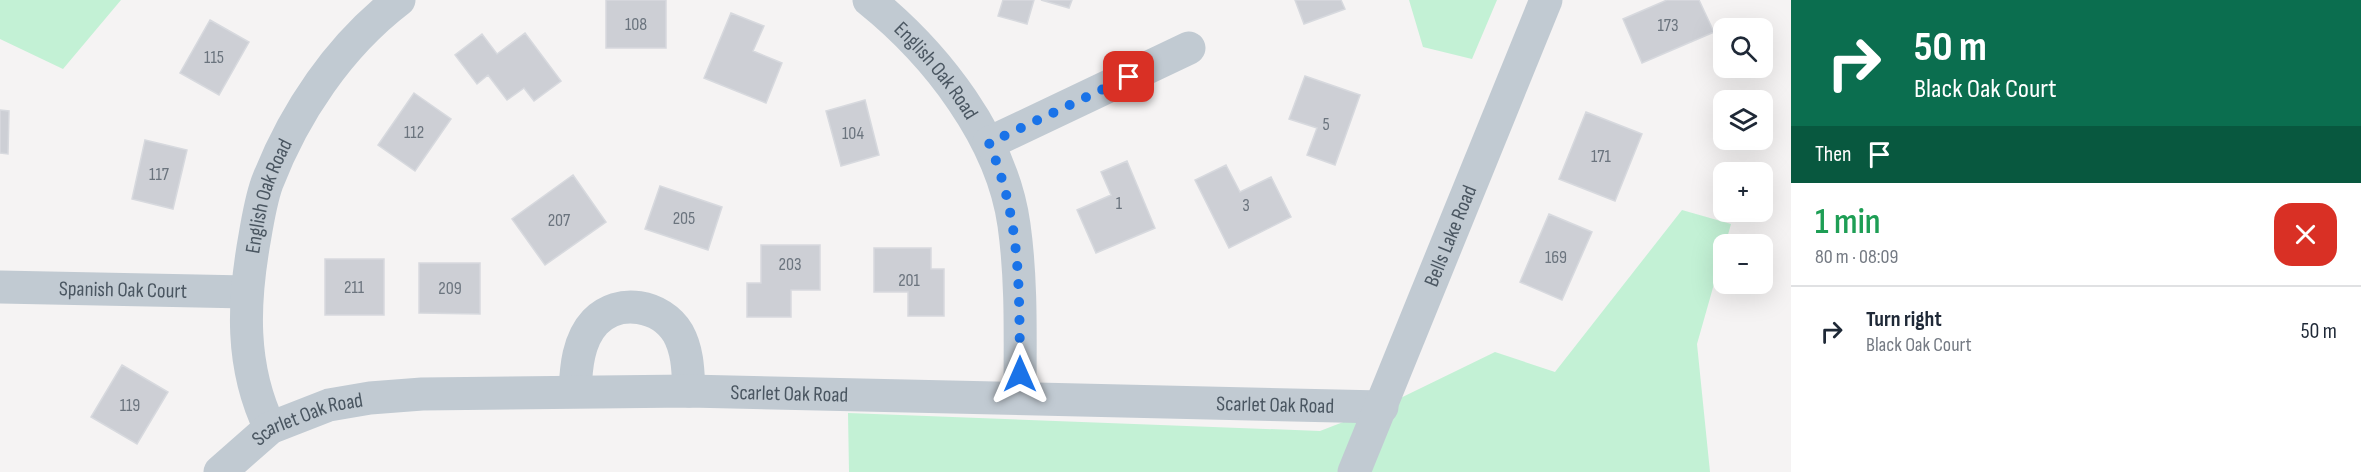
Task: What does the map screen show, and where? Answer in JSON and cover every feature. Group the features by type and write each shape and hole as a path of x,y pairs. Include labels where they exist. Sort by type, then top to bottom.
{"street":[{"name":"English Oak Road","path":"270,428 258,402 250,367 246,329 247,292 259,214 266,185 291,130 318,85 339,58 399,0"},
{"name":"English Oak Road","path":"869,0 888,15 948,81 989,143 1000,169 1014,223 1019,283 1020,397"},
{"name":"Bells Lake Road","path":"1354,472 1546,0"},
{"path":"989,143 1189,48"},
{"name":"Spanish Oak Court","path":"0,287 247,292"},
{"path":"574,392 580,350 591,328 608,312 632,307 652,310 669,321 685,350 689,392"},
{"name":"Scarlet Oak Road","path":"220,472 270,428 329,405 370,398 422,394 689,392 1020,397 1382,407"}],"green space":[{"path":"0,0 121,0 63,69 0,39"},
{"path":"1409,0 1497,0 1472,59 1423,47"},
{"path":"1682,210 1713,219 1713,222 1731,224 1728,234 1713,234 1713,288 1697,344 1710,472 849,472 848,413 1320,431 1382,407 1495,352 1555,372"}],"building":[{"path":"606,0 666,0 666,48 606,48"},
{"path":"1003,0 1034,0 1027,24 998,16"},
{"path":"1041,0 1072,0 1069,8"},
{"path":"1295,0 1341,0 1345,9 1304,24"},
{"path":"1667,0 1699,0 1713,32 1642,63 1623,19"},
{"path":"731,13 764,26 753,51 782,63 766,103 704,78"},
{"path":"210,20 249,42 219,95 180,73"},
{"path":"525,33 561,81 534,101 524,88 507,100 488,75 477,84 455,55 482,34 497,54"},
{"path":"1305,76 1360,95 1335,165 1307,155 1317,128 1289,119"},
{"path":"414,93 451,119 415,171 378,145"},
{"path":"865,100 879,155 841,166 826,111"},
{"path":"0,110 9,111 8,154 0,153"},
{"path":"1586,112 1642,134 1615,201 1559,179"},
{"path":"145,140 187,150 173,209 132,199"},
{"path":"1127,161 1155,228 1096,253 1077,210 1111,195 1101,172"},
{"path":"1226,165 1240,192 1271,177 1291,217 1229,248 1195,180"},
{"path":"573,175 606,222 545,265 512,219"},
{"path":"660,186 722,207 708,250 645,229"},
{"path":"1549,214 1592,232 1562,300 1520,282"},
{"path":"761,245 820,245 820,290 791,290 791,317 747,317 747,283 761,283"},
{"path":"874,248 931,248 931,269 944,269 944,316 908,316 908,292 874,292"},
{"path":"325,259 384,259 384,315 325,315"},
{"path":"419,263 480,263 480,314 419,313"},
{"path":"122,365 168,392 137,444 91,417"}],"route":[{"path":"1020,374 1019,283 1014,223 1000,169 989,143 1129,77"}]}
